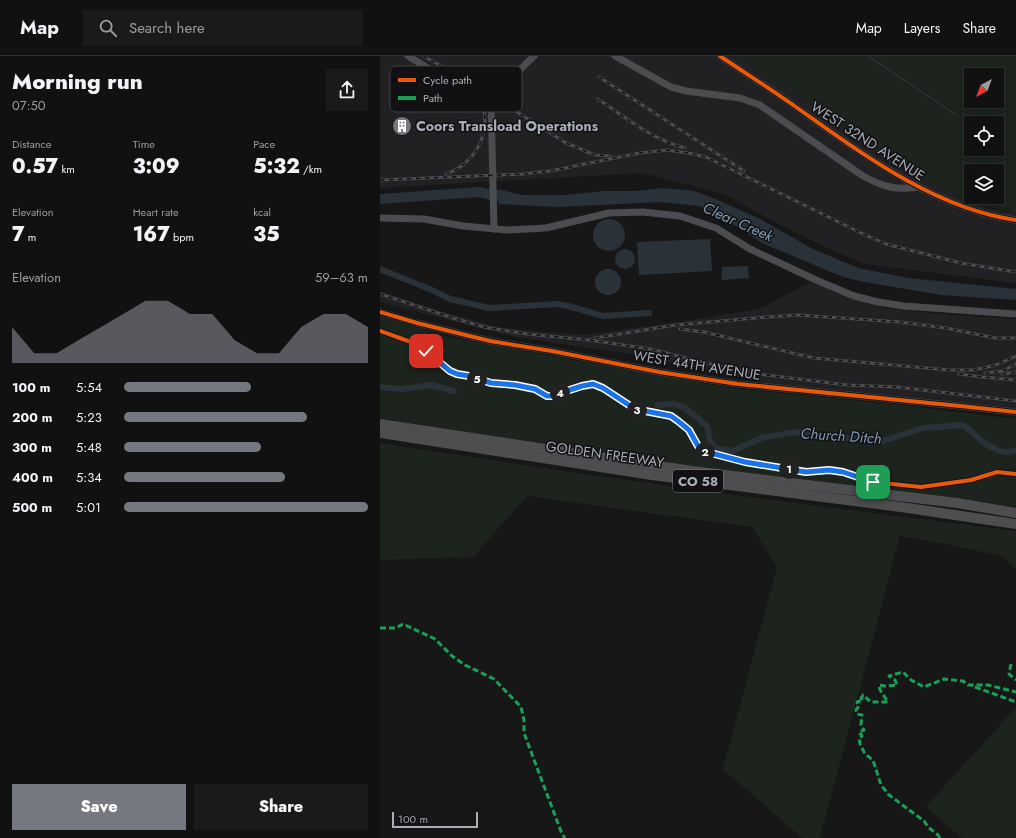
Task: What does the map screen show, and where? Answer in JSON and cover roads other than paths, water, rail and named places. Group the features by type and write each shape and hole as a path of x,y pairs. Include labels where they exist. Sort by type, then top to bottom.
{"highway":[{"name":"GOLDEN FREEWAY","path":"380,424 692,471 957,503 1016,513"},
{"name":"GOLDEN FREEWAY","path":"380,433 652,475 901,507 1016,524"}],"street":[{"path":"408,56 424,66"},
{"path":"522,68 534,56"},
{"path":"615,56 671,86 686,91 740,98 760,105 863,176 881,185 907,189 918,187"},
{"name":"WEST 32ND AVENUE","path":"720,56 859,151 918,187 984,214 1016,220"},
{"path":"490,112 494,229"},
{"path":"380,218 424,220 494,229 533,229 546,228 609,213 643,212 680,216 716,228 763,255 854,296 904,306 1016,314"},
{"name":"WEST 44TH AVENUE","path":"380,312 417,323 490,341 552,351 658,372 738,384 1016,412"}],"water":[{"name":"Clear Creek","path":"662,188 694,191 718,200 760,219 813,249 858,268 908,278 1016,289 1016,300 941,295 843,277 762,243 741,229 699,206 661,202 558,207 499,204 497,189 522,195 566,195 604,191 636,191"},
{"path":"606,219 612,219 622,226 625,235 624,241 618,248 612,251 606,251 596,244 593,238 593,232 600,222"},
{"path":"710,239 712,271 639,275 637,242"},
{"path":"625,249 632,252 635,259 632,266 625,269 618,266 615,259 618,252"},
{"path":"748,266 749,278 722,280 722,267"},
{"path":"608,269 617,273 621,282 617,291 608,295 599,291 595,282 599,273"}],"waterway":[{"path":"868,56 958,116"},
{"name":"Clear Creek","path":"380,199 479,192 502,197"},
{"path":"380,269 450,299 489,308 557,304 603,316 649,313"},
{"name":"Church Ditch","path":"380,387 402,389 431,385 454,391"},
{"name":"Church Ditch","path":"658,405 674,404 685,408 707,426 710,442 714,448 733,451 761,438 796,432 880,442 923,428 964,425 974,435 995,449 1009,452 1016,450"}],"railway":[{"path":"423,56 441,66"},
{"path":"599,77 744,171"},
{"path":"598,99 651,134 662,140 685,148"},
{"path":"446,174 459,168 470,159 478,147 483,135 485,122 484,112"},
{"path":"517,112 566,143 595,155 610,156"},
{"path":"380,180 523,174 550,171 640,153 667,150 688,153 706,157 886,244 961,263 1016,272"},
{"path":"380,294 484,327 527,334 590,340 650,349 758,374 847,385 897,387 1016,401"},
{"path":"595,338 676,325 798,315 900,322 946,328 995,338 1016,338"},
{"path":"680,329 704,332 814,358 949,370 973,370 983,368 996,365 1016,356"},
{"path":"985,373 1003,371 1016,364"},
{"path":"1002,374 1016,372"},
{"path":"959,374 1016,380"}],"place":[{"name":"Coors Transload Operations","path":"402,126"}]}
